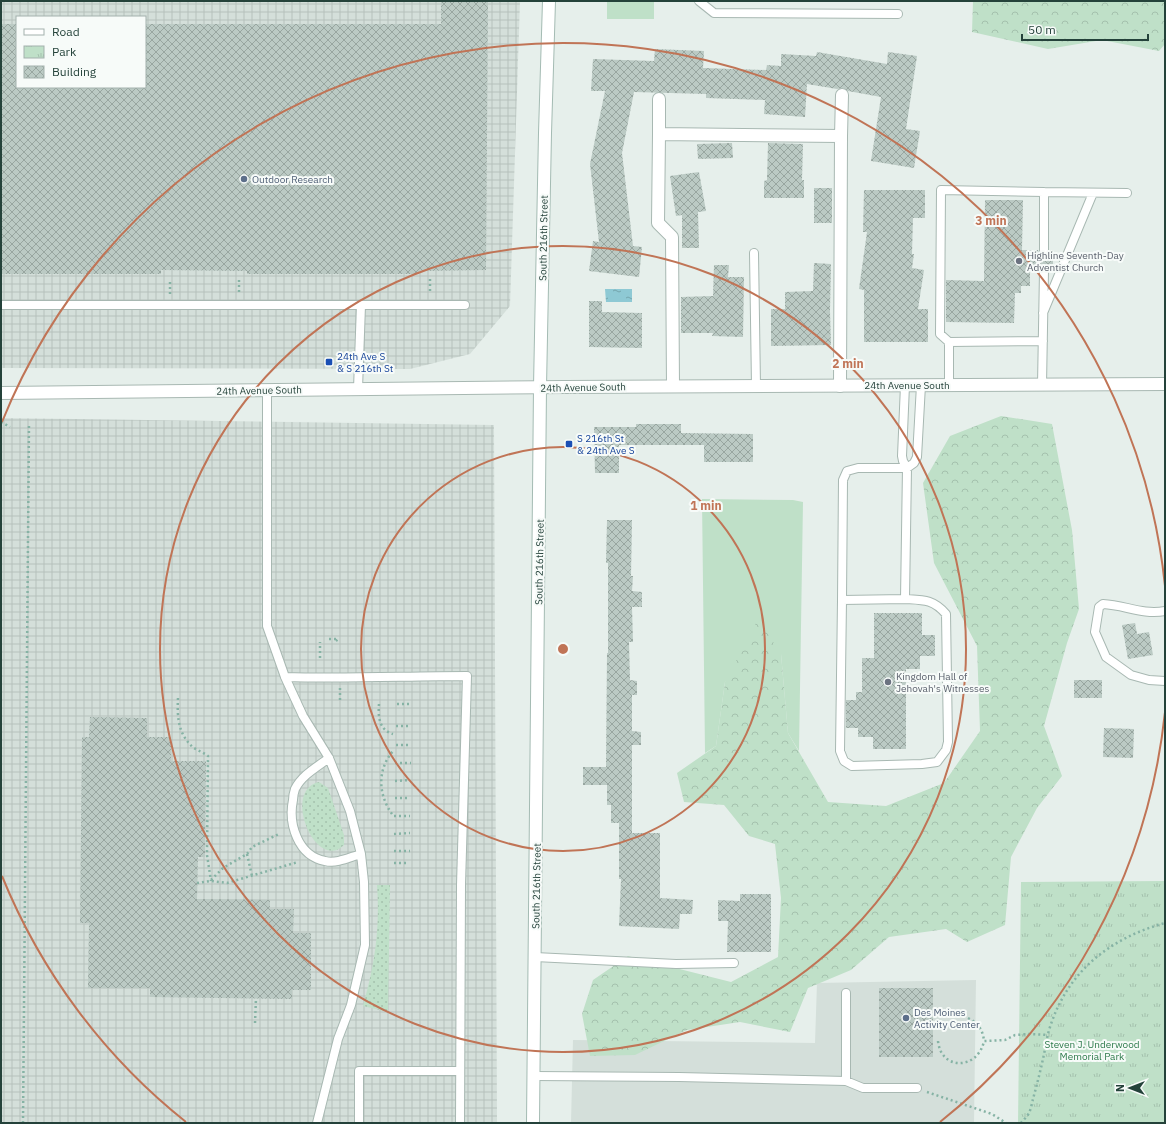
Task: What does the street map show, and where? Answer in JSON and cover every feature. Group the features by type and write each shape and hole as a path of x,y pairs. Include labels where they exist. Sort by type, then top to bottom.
{"street":[{"name":"South 216th Street","path":"533,1123 540,387 549,1"},
{"path":"840,386 842,96"},
{"path":"659,99 658,223 672,237 673,386"},
{"path":"659,134 841,136"},
{"name":"24th Avenue South","path":"1,393 540,387 1165,384"}],"lane":[{"path":"699,1 714,13 898,14"},
{"path":"1043,341 949,342 940,334 941,190 1127,193"},
{"path":"1044,192 1044,250"},
{"path":"1043,313 1093,193"},
{"path":"754,253 756,386"},
{"path":"1042,385 1044,271"},
{"path":"1,305 465,306"},
{"path":"358,389 361,305"},
{"path":"949,342 950,385"},
{"path":"905,385 902,456 903,461 908,468 905,600"},
{"path":"842,600 923,600 938,605 946,614 948,742 946,750 937,762 922,764 852,766 844,761 840,752 843,480 847,471 858,468 908,468 914,463 917,457 921,385"},
{"path":"267,390 267,626 285,676 303,716 329,758 350,811 361,854 364,882 365,945 351,1005 338,1039 318,1123"},
{"path":"1165,611 1140,612 1103,604 1099,607 1095,632 1106,657 1114,664 1131,675 1149,680 1165,681"},
{"path":"285,676 320,678 467,676 461,885 460,1123"},
{"path":"329,758 302,779 294,790 291,810 292,823 298,842 312,856 326,862 339,861 361,854"},
{"path":"535,957 676,964 734,963"},
{"path":"846,993 846,1081"},
{"path":"359,1123 359,1071 460,1071"},
{"path":"533,1076 679,1077 846,1081 863,1088 917,1088"}],"path":[{"path":"170,279 170,297"},
{"path":"430,279 430,296"},
{"path":"239,280 239,297"},
{"path":"1,422 10,427"},
{"path":"23,1123 29,423"},
{"path":"329,639 338,639 336,641"},
{"path":"320,642 320,658"},
{"path":"340,684 340,700"},
{"path":"178,698 177,715 182,733 193,747 208,756 207,855 211,881"},
{"path":"379,704 378,717 380,723 393,734"},
{"path":"397,704 412,704"},
{"path":"396,726 411,726"},
{"path":"396,745 411,745"},
{"path":"393,751 387,758 381,780 384,801 393,815 410,816"},
{"path":"395,763 411,763"},
{"path":"395,781 410,780"},
{"path":"395,798 410,798"},
{"path":"394,834 410,833"},
{"path":"211,881 223,868 247,854 252,847 279,834"},
{"path":"394,851 410,851"},
{"path":"247,854 252,876"},
{"path":"197,883 211,881 227,883 298,862"},
{"path":"394,864 409,864"},
{"path":"1021,1123 1029,1113 1039,1079 1050,1027 1062,998 1075,979 1104,950 1139,931 1165,923"},
{"path":"255,1023 256,998"},
{"path":"938,1041 940,1050 944,1056 956,1063 969,1062 980,1054 984,1041 983,1035 979,1026 968,1018"},
{"path":"984,1041 1005,1040 1015,1035 1048,1035"},
{"path":"917,1088 992,1114 1006,1123"}],"shaded area":[{"name":"Outdoor Research","path":"1,1 520,1 510,306 470,354 410,369 1,368"},
{"path":"1,418 494,425 497,1123 1,1123"},
{"path":"976,980 974,1123 571,1123 573,1040 815,1043 817,983"}],"green space":[{"path":"607,1 654,1 654,19 607,19"},
{"path":"973,1 1165,1 1165,44 1159,51 1102,40 1048,49 972,32"},
{"path":"1001,416 1052,424 1072,530 1079,609 1067,643 1044,726 1062,776 1037,808 1011,857 1005,925 967,942 946,929 889,937 851,970 808,988 790,1032 740,1022 687,1030 635,1055 590,1056 582,1014 593,980 628,956 731,982 778,957 781,898 775,844 749,836 724,805 684,802 677,773 716,746 725,682 758,619 781,654 788,733 828,802 886,806 944,783 980,731 977,646 934,563 923,483 950,436"},
{"path":"702,499 793,500 803,502 799,751 788,733 781,654 725,682 716,746 705,753"},
{"path":"319,782 328,788 344,835 344,845 333,851 323,848 314,839 307,827 303,813 303,799 308,788"},
{"name":"Steven J. Underwood Memorial Park","path":"1165,881 1165,1123 1018,1123 1021,882"},
{"path":"377,885 390,885 388,1012 363,1006 371,975 376,946 378,917"}],"water":[{"path":"605,289 632,289 632,302 606,302"}],"building":[{"name":"Outdoor Research","path":"441,1 488,1 486,270 419,271 419,274 247,274 247,271 161,270 161,274 1,274 1,24 16,24 16,88 146,88 146,24 441,24"},
{"path":"655,49 704,51 703,68 766,70 767,65 781,66 781,54 816,56 817,52 887,64 888,52 917,56 906,129 920,131 914,168 871,161 881,97 848,91 843,88 837,89 807,84 805,117 764,114 765,100 706,98 706,94 634,92 622,153 633,246 642,247 639,277 589,271 593,241 599,242 590,164 605,91 591,91 593,59 654,61"},
{"path":"732,143 733,158 698,159 697,144"},
{"path":"768,143 803,144 802,180 804,180 804,198 764,198 764,181 767,180"},
{"path":"699,172 706,211 698,212 699,248 682,248 682,215 676,216 670,176"},
{"path":"814,188 832,188 832,223 814,223"},
{"path":"864,190 925,190 925,218 913,218 912,254 914,254 912,268 924,270 918,309 928,309 928,342 864,342 864,290 859,289 867,232 863,232"},
{"name":"Highline Seventh-Day Adventist Church","path":"985,200 1023,200 1022,250 1038,250 1039,253 1047,255 1050,250 1053,250 1053,272 1049,272 1049,268 1044,266 1041,266 1038,271 1030,271 1030,286 1021,286 1021,293 1015,293 1014,323 946,322 946,280 984,281"},
{"path":"814,263 831,264 831,345 771,346 771,309 785,309 785,292 813,291"},
{"path":"714,265 729,265 728,277 744,277 743,337 712,336 713,333 681,333 681,297 713,296"},
{"path":"589,301 602,301 602,312 642,313 642,348 589,347"},
{"path":"636,424 681,424 681,433 753,434 753,462 704,462 704,445 619,445 619,473 595,473 594,427 636,427"},
{"path":"607,520 632,520 632,591 642,592 642,607 632,607 633,642 629,642 630,680 637,681 637,695 632,695 632,731 641,732 641,745 632,745 632,833 660,833 660,898 693,900 692,914 680,914 679,929 619,926 621,879 619,879 619,823 611,823 611,805 607,805 607,785 583,785 583,767 606,767 608,653 608,563 606,563"},
{"name":"Kingdom Hall of Jehovah's Witnesses","path":"874,613 922,613 922,635 935,635 935,656 920,656 920,669 906,669 906,749 873,749 873,737 858,737 858,728 846,728 846,700 856,700 856,692 862,692 862,658 874,658"},
{"path":"1135,623 1137,634 1149,632 1153,655 1128,659 1122,625"},
{"path":"1074,680 1102,680 1102,698 1074,698"},
{"path":"90,717 147,718 147,737 171,737 171,761 206,761 205,857 198,857 197,899 270,900 270,909 294,909 293,933 311,933 311,990 292,990 292,999 150,997 150,988 88,988 89,923 80,923 82,737 89,737"},
{"path":"1104,728 1134,729 1133,758 1103,757"},
{"path":"740,894 771,894 771,952 727,952 728,921 718,921 718,900 740,901"},
{"name":"Des Moines Activity Center","path":"879,988 933,988 933,1057 879,1057"}],"place":[{"name":"Outdoor Research","path":"244,179"},
{"name":"Highline Seventh-Day Adventist Church","path":"1019,261"},
{"name":"24th Ave S & S 216th St","path":"329,362"},
{"name":"S 216th St & 24th Ave S","path":"569,444"},
{"name":"Kingdom Hall of Jehovah's Witnesses","path":"888,682"},
{"name":"Des Moines Activity Center","path":"906,1018"}]}
